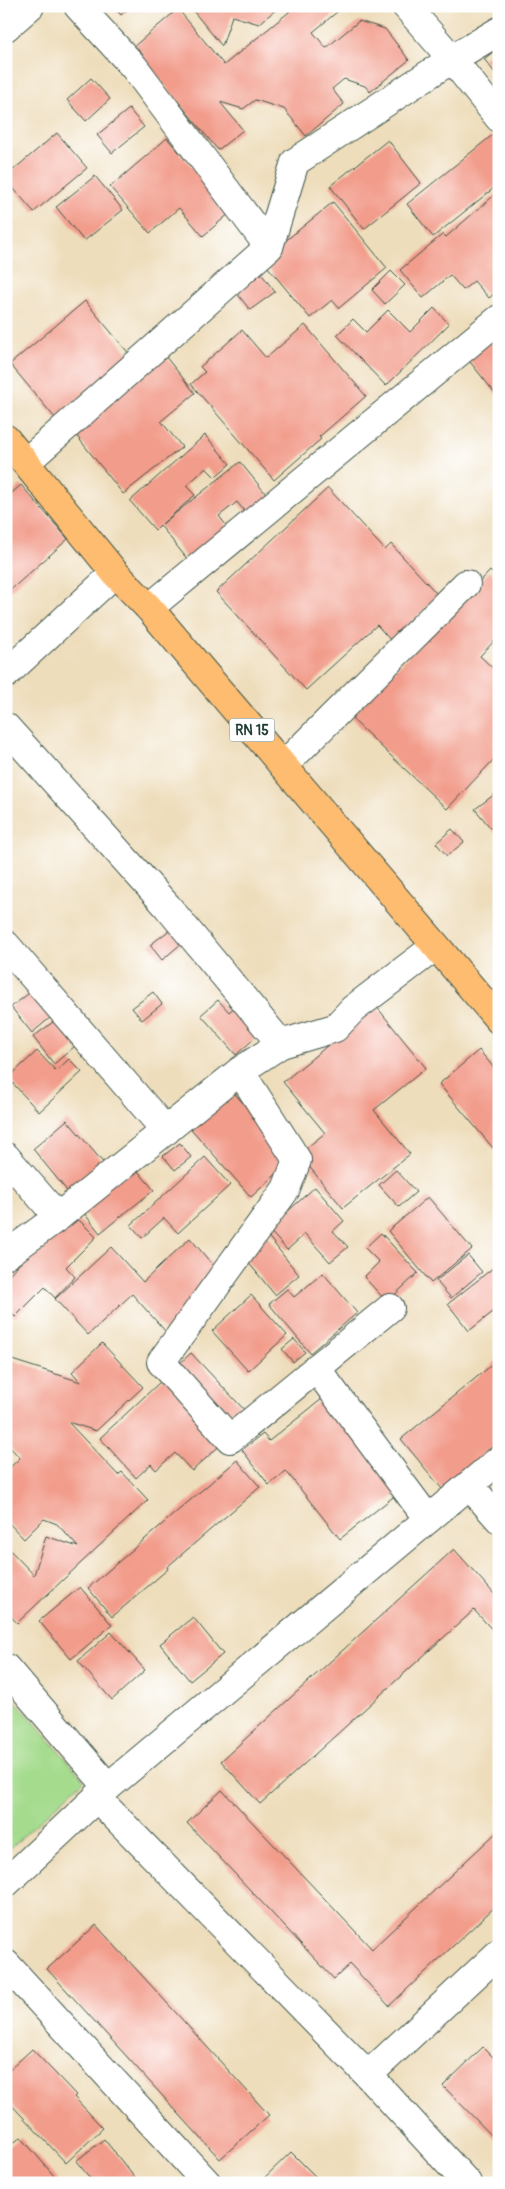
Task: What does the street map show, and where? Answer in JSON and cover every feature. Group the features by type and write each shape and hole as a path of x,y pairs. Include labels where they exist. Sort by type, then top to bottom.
{"main road":[{"name":"RN 15","path":"6,439 115,574 149,608 499,1020"}],"street":[{"path":"6,27 30,6"},
{"path":"78,6 134,67 269,247"},
{"path":"406,6 452,59 499,118"},
{"path":"26,462 269,247 296,162 452,59 499,31"},
{"path":"149,608 499,319"},
{"path":"6,674 115,574"},
{"path":"283,766 466,584"},
{"path":"6,726 167,906 281,1044"},
{"path":"6,945 166,1131"},
{"path":"6,1255 58,1218 240,1071 281,1044 335,1028 353,1009 436,946"},
{"path":"240,1071 297,1160 286,1189 161,1362 230,1439 390,1308"},
{"path":"6,1157 58,1218"},
{"path":"316,1368 428,1519"},
{"path":"6,1883 103,1792 499,1460"},
{"path":"468,1485 499,1519"},
{"path":"6,1668 103,1792 467,2183"},
{"path":"368,2075 499,1954"},
{"path":"6,1964 208,2183"}],"green space":[{"path":"6,1690 84,1780 6,1852"}],"building":[{"path":"113,6 131,6 121,15"},
{"path":"189,6 280,6 259,24 232,16 222,46"},
{"path":"291,6 344,6 313,32 326,48 359,21 385,29 409,60 370,92 365,86 344,79 332,89 344,104 306,136 284,109 255,100 243,109 220,102 243,130 218,150 133,47 178,9 224,65 289,12"},
{"path":"499,47 499,78 484,59"},
{"path":"91,78 110,99 86,121 67,100"},
{"path":"129,109 144,127 112,153 97,135"},
{"path":"57,133 87,168 34,212 6,180 6,176"},
{"path":"495,133 499,138 499,184 433,237 407,204"},
{"path":"167,138 231,212 203,236 179,208 150,233 110,187"},
{"path":"388,140 421,183 364,229 330,186"},
{"path":"95,176 123,210 84,241 56,207"},
{"path":"499,191 499,290 489,298 474,281 463,290 450,275 423,298 400,270 443,234 446,237"},
{"path":"333,202 387,268 339,308 332,300 310,318 262,260"},
{"path":"257,268 275,292 250,310 232,287"},
{"path":"391,271 405,285 385,304 372,290"},
{"path":"85,301 131,356 55,418 10,364"},
{"path":"434,308 449,324 386,386 337,335 353,319 366,332 388,310 410,332"},
{"path":"305,325 366,396 274,480 191,384 205,372 200,367 242,330 266,358"},
{"path":"499,331 499,398 466,357"},
{"path":"165,356 195,393 161,421 182,447 123,494 72,430"},
{"path":"205,435 230,464 215,477 206,468 186,486 195,495 162,524 240,462 271,500 249,517 237,502 219,516 229,529 188,560 160,525 155,530 130,501"},
{"path":"21,485 68,539 6,594 6,537 10,533 6,529 6,498"},
{"path":"328,488 385,550 391,544 438,595 392,642 377,625 306,690 216,592"},
{"path":"490,571 499,580 499,636 480,656 499,674 499,754 447,809 350,717"},
{"path":"499,791 499,838 475,809"},
{"path":"452,829 464,842 447,856 436,843"},
{"path":"171,929 182,943 162,960 150,945"},
{"path":"37,987 57,1012 32,1033 11,1007"},
{"path":"153,992 162,1004 142,1020 132,1008"},
{"path":"218,1000 229,1012 240,1002 265,1029 236,1055 201,1015"},
{"path":"376,1006 426,1068 374,1110 410,1154 343,1208 299,1154 325,1133 283,1082"},
{"path":"61,1016 81,1041 54,1064 33,1037"},
{"path":"479,1050 499,1074 499,1155 439,1084"},
{"path":"37,1051 56,1071 69,1059 82,1072 39,1112 8,1078"},
{"path":"227,1085 293,1159 251,1197 185,1122"},
{"path":"67,1120 107,1167 72,1197 33,1149"},
{"path":"180,1143 191,1157 175,1170 163,1156"},
{"path":"205,1157 230,1185 178,1233 164,1218 142,1238 131,1225"},
{"path":"132,1164 154,1190 100,1233 79,1207"},
{"path":"396,1170 416,1192 399,1207 379,1185"},
{"path":"6,1173 15,1182 6,1190"},
{"path":"315,1187 344,1221 333,1231 348,1247 330,1262 305,1234 287,1250 268,1229"},
{"path":"428,1197 472,1249 431,1283 388,1231"},
{"path":"72,1213 96,1237 66,1267 75,1277 55,1298 45,1287 15,1317 6,1308 6,1277"},
{"path":"381,1233 418,1273 387,1302 364,1277 379,1262 365,1248"},
{"path":"267,1235 299,1275 275,1295 243,1256"},
{"path":"190,1238 222,1276 167,1333 132,1294 88,1335 55,1299 111,1247 143,1282"},
{"path":"468,1255 482,1272 451,1298 436,1281"},
{"path":"499,1263 499,1307 469,1331 448,1304"},
{"path":"323,1273 357,1313 310,1353 269,1304 287,1289 294,1297"},
{"path":"251,1295 287,1335 248,1371 212,1331"},
{"path":"294,1339 305,1352 293,1362 282,1349"},
{"path":"102,1343 143,1387 96,1431 68,1422 118,1475 122,1472 148,1500 17,1623 6,1611 6,1546 34,1575 46,1536 78,1547 57,1524 44,1519 24,1539 6,1520 6,1471 20,1458 6,1443 6,1353 12,1360 81,1382 72,1372"},
{"path":"191,1353 251,1417 192,1471 175,1453 156,1470 151,1464 136,1478 100,1438"},
{"path":"499,1359 499,1442 442,1489 401,1439"},
{"path":"327,1395 402,1490 340,1539 286,1471 269,1485 242,1450 263,1434 269,1441"},
{"path":"237,1460 260,1487 112,1617 88,1588"},
{"path":"454,1549 496,1596 499,1593 499,1637 474,1610 260,1804 221,1761"},
{"path":"80,1587 112,1625 71,1659 39,1621"},
{"path":"193,1617 223,1654 190,1681 160,1644"},
{"path":"111,1632 145,1670 112,1700 78,1661"},
{"path":"222,1790 372,1949 499,1830 499,1903 389,2006 350,1964 334,1979 187,1823"},
{"path":"96,1925 269,2115 220,2159 47,1969"},
{"path":"483,2047 499,2063 499,2143 443,2086"},
{"path":"32,2049 76,2095 74,2097 103,2128 66,2163 6,2099 6,2073"},
{"path":"21,2137 60,2183 6,2183 6,2149"},
{"path":"104,2139 139,2183 94,2183 76,2161"},
{"path":"291,2152 317,2178 312,2183 259,2183"}]}
